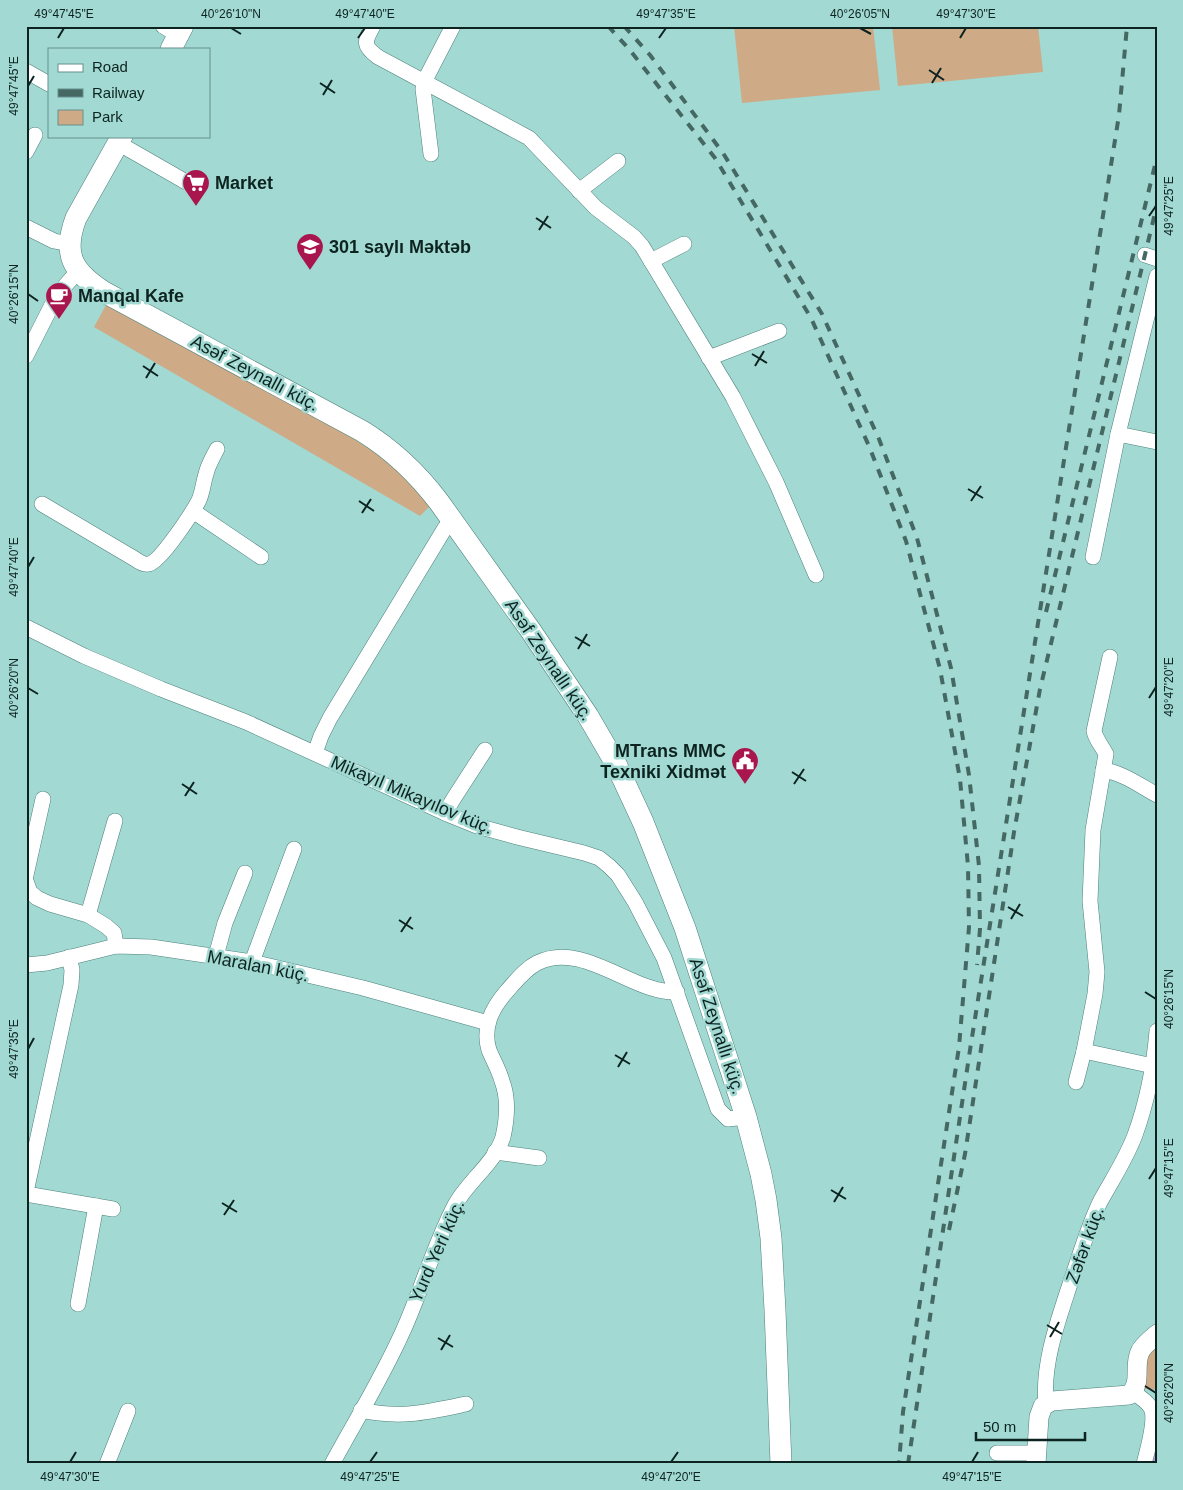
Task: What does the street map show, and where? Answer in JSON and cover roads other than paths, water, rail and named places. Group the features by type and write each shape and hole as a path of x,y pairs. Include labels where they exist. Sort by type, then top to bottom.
{"main road":[{"path":"78,271 72,257 70,244 72,229 76,218 120,140"},
{"name":"Asəf Zeynallı küç.","path":"78,271 104,292 362,431 381,443 412,469 427,486 531,631 588,716 616,764 643,822 685,928 746,1117 762,1174 769,1220 775,1310 781,1464"}],"street":[{"path":"372,26 366,44 370,51 529,138 579,191 608,218 634,237 642,246 733,397 776,482 816,575"},
{"path":"431,154 423,89 424,82 453,26"},
{"path":"26,72 48,83"},
{"path":"26,152 35,135"},
{"path":"120,140 193,186"},
{"path":"579,191 618,161"},
{"path":"26,227 54,241 70,244"},
{"path":"651,260 684,244"},
{"path":"26,356 57,295 78,271"},
{"path":"1093,557 1118,434 1157,276"},
{"path":"709,358 779,331"},
{"path":"1118,434 1157,442"},
{"path":"42,504 143,563 150,564 165,551 193,511 204,488 208,466 217,449"},
{"path":"193,511 261,557"},
{"path":"316,753 321,736 330,718 451,520"},
{"name":"Mikayıl Mikayılov küç.","path":"26,627 84,656 160,689 218,710 445,813 477,826 584,853 598,858 610,866 635,902 664,958 718,1110 728,1119 746,1117"},
{"path":"1076,1082 1095,994 1097,972 1090,901 1093,830 1106,754 1096,739 1094,731 1110,657"},
{"path":"445,813 485,750"},
{"path":"1103,770 1126,777 1157,795"},
{"path":"26,876 44,799"},
{"path":"88,916 115,821"},
{"path":"252,962 294,849"},
{"path":"216,956 225,923 245,872"},
{"path":"26,881 30,892 36,898 88,916 106,926 114,933 116,946"},
{"name":"Maralan küç.","path":"26,965 47,963 116,946 151,946 252,962 363,988 488,1022"},
{"path":"69,957 72,970 71,985 26,1193 113,1208"},
{"path":"488,1022 493,1010 521,975 536,964 550,958 571,958 601,966 655,990 665,993 677,992"},
{"name":"Yurd Yeri küç.","path":"332,1464 404,1330 441,1233 456,1203 495,1152 502,1138 507,1106 502,1081 489,1049 487,1038 488,1022"},
{"name":"Zəfər küç.","path":"1037,1459 1039,1417 1046,1403 1046,1377 1058,1322 1088,1233 1100,1204 1135,1136 1148,1090 1157,1031"},
{"path":"1084,1050 1153,1066"},
{"path":"495,1152 539,1158"},
{"path":"78,1304 96,1206"},
{"path":"1046,1403 1060,1400 1125,1396 1134,1392 1140,1352 1157,1334"},
{"path":"1134,1392 1152,1410 1153,1419 1144,1464"},
{"path":"361,1410 382,1415 399,1416 466,1404"},
{"path":"107,1464 128,1410"},
{"path":"997,1453 1037,1459"}],"waterway":[{"path":"1152,1464 1157,1445"}],"railway":[{"path":"608,26 629,49 715,158 811,318 869,446 906,541 940,669 960,779 968,866 969,927 959,1047 903,1412 899,1464"},
{"path":"624,26 650,55 723,153 822,314 879,439 917,538 951,668 969,775 979,866 980,929 977,965"},
{"path":"908,1464 970,1050 1119,115 1127,26"},
{"path":"1046,612 1157,157"},
{"path":"949,1230 965,1154 1014,832 1040,689 1157,205"}],"place":[{"name":"Market","path":"196,207"},
{"name":"301 saylı Məktəb","path":"310,271"},
{"name":"Manqal Kafe","path":"59,320"},
{"name":"MTrans MMC Texniki Xidmət","path":"745,785"}]}
